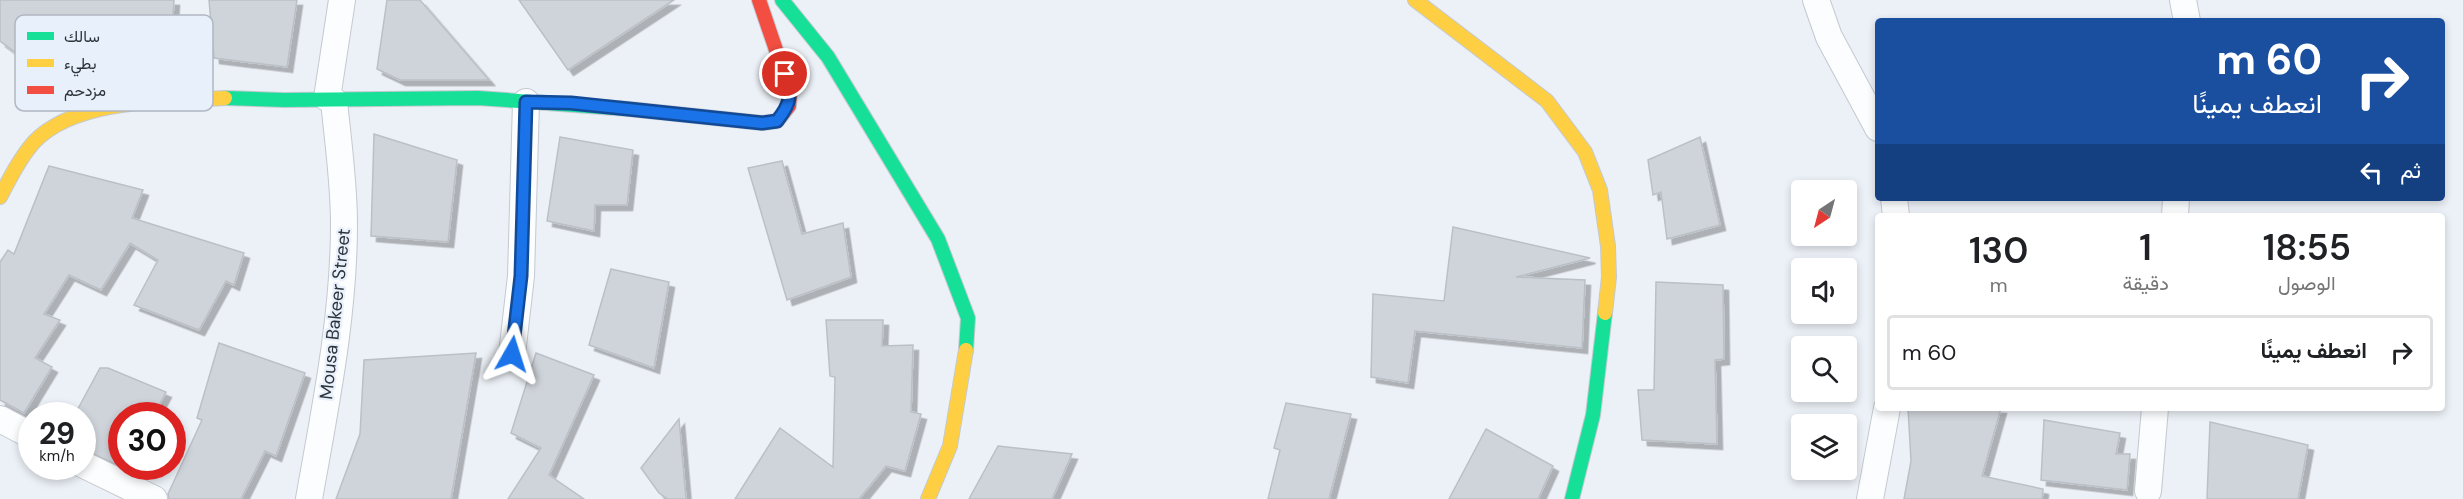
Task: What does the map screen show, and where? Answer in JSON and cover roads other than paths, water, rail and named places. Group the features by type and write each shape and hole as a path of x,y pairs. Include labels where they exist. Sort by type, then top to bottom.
{"street":[{"path":"327,98 342,0"},
{"path":"213,98 477,98 571,103 762,123 777,121 789,106 790,91 759,0"},
{"path":"782,0 828,57 889,154 938,239 968,318 965,363 950,446 928,499"},
{"path":"1415,0 1547,101 1585,152 1594,170 1600,190 1608,246 1608,277 1593,415 1572,499"},
{"path":"1816,0 1829,37 1875,122"},
{"path":"2183,0 2186,18"},
{"name":"Mousa Bakeer Street","path":"309,499 335,355 342,283 344,224 341,154 334,101 327,98"},
{"path":"512,354 521,276 526,102"},
{"path":"0,196 16,167 35,141 82,112 89,111"},
{"path":"1870,499 1886,411"},
{"path":"2148,491 2155,411"},
{"path":"0,419 18,429"},
{"path":"96,471 154,499"}]}
